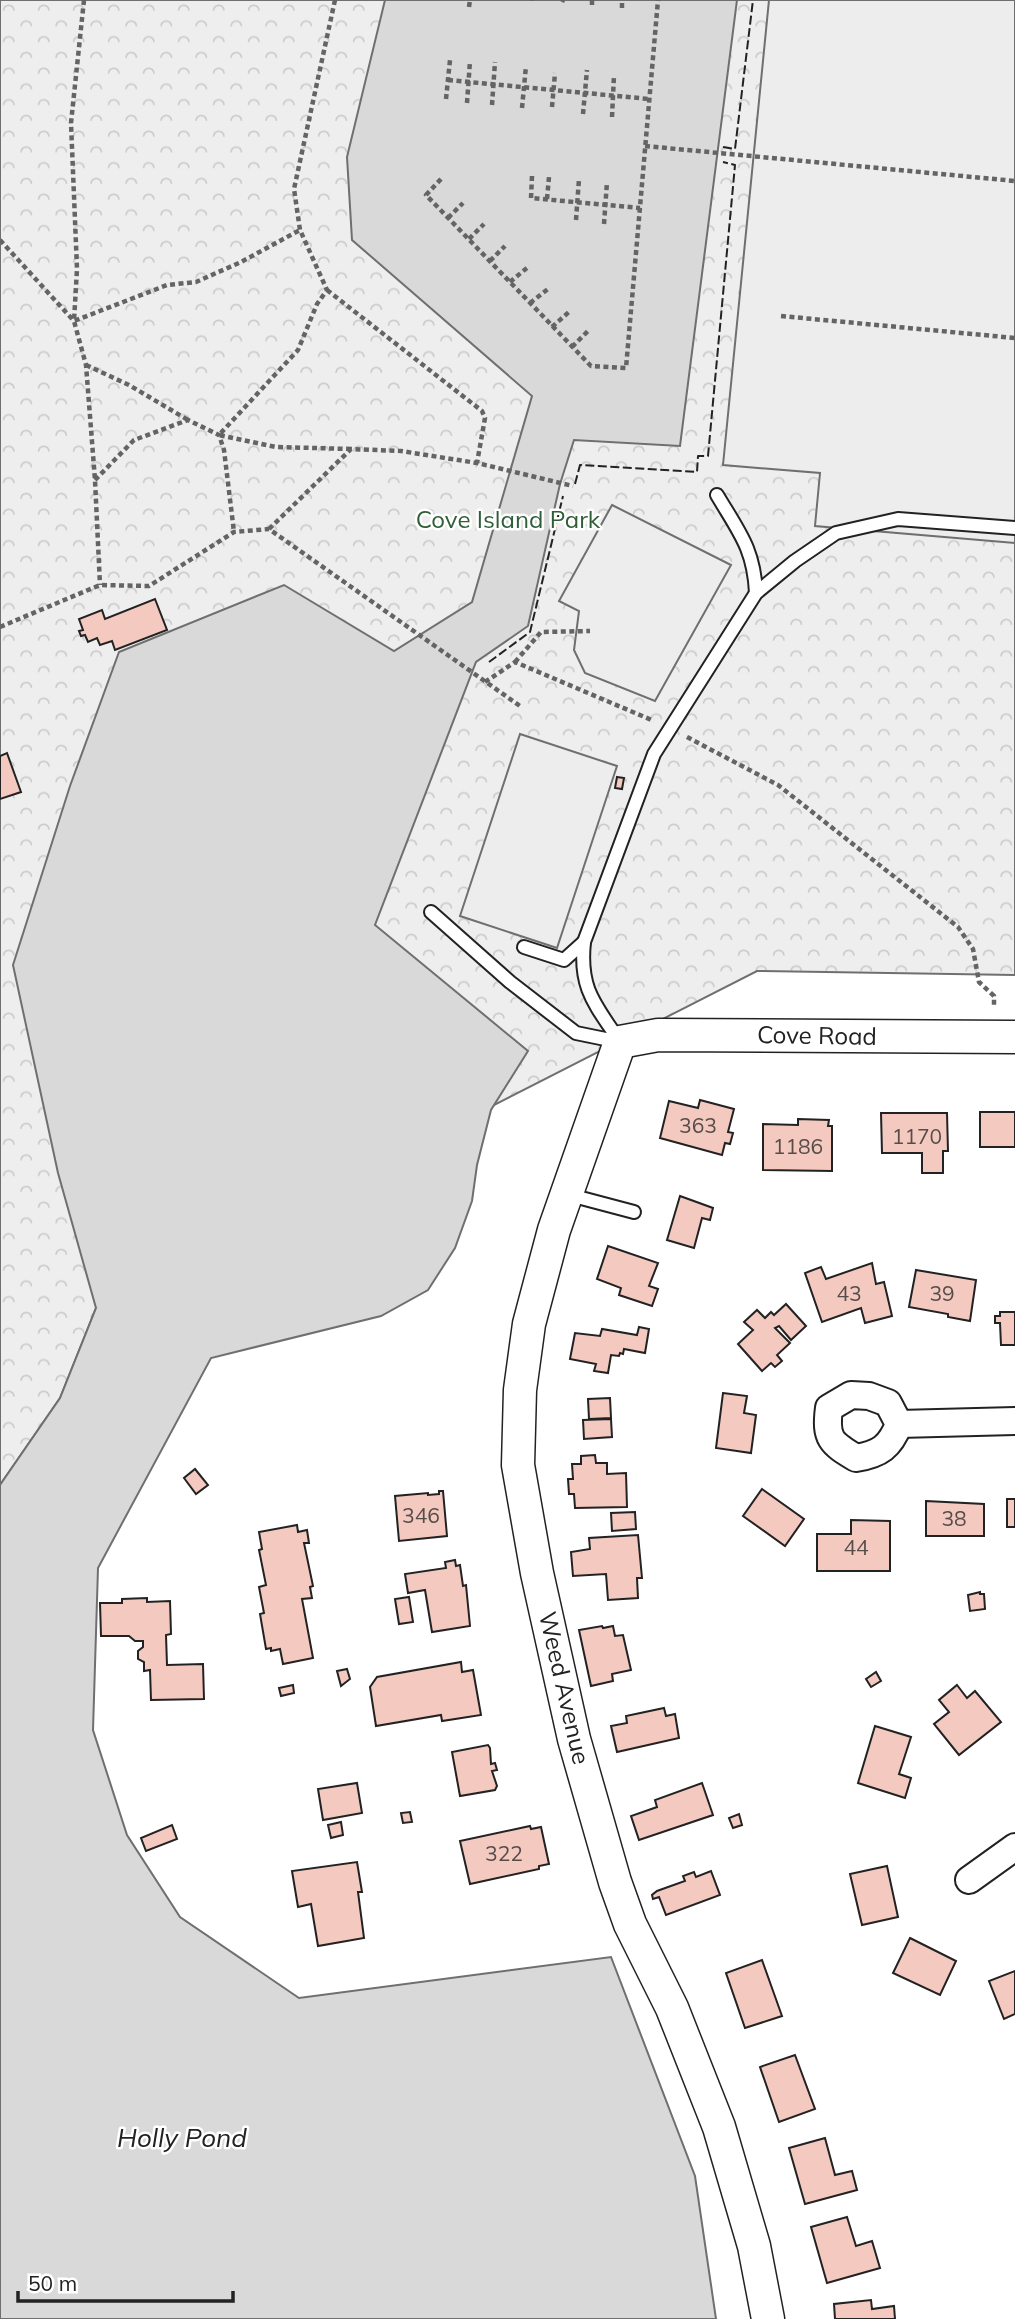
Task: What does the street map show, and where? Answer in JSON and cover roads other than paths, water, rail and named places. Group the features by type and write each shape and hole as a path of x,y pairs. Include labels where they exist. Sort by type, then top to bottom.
{"street":[{"name":"Cove Road","path":"620,1042 658,1035 1004,1037"},
{"name":"Weed Avenue","path":"620,1042 554,1230 529,1324 520,1390 519,1465 526,1517 574,1739 615,1882 630,1924 672,2008 719,2127 754,2246 768,2319"},
{"path":"899,1424 1015,1421"},
{"path":"969,1880 1015,1847"}],"lane":[{"path":"717,495 748,545 756,593"},
{"path":"620,1042 584,983 584,942 654,754 756,593 795,561 836,533 898,519 1015,528"},
{"path":"431,912 510,982 576,1033 620,1042"},
{"path":"524,947 564,960 584,942"},
{"path":"566,1194 634,1212"}],"water":[{"name":"Holly Pond","path":"385,0 737,0 680,446 574,440 560,484 528,626 476,662 375,925 528,1051 491,1110 477,1165 472,1201 455,1248 428,1290 381,1316 211,1358 98,1568 93,1730 127,1835 180,1917 299,1998 611,1957 695,2176 716,2319 0,2319 0,1485 60,1398 96,1308 58,1173 13,965 70,786 119,652 284,585 394,651 472,602 532,396 352,240 347,157"}],"park label":[{"name":"Cove Island Park","path":"508,520"}]}
